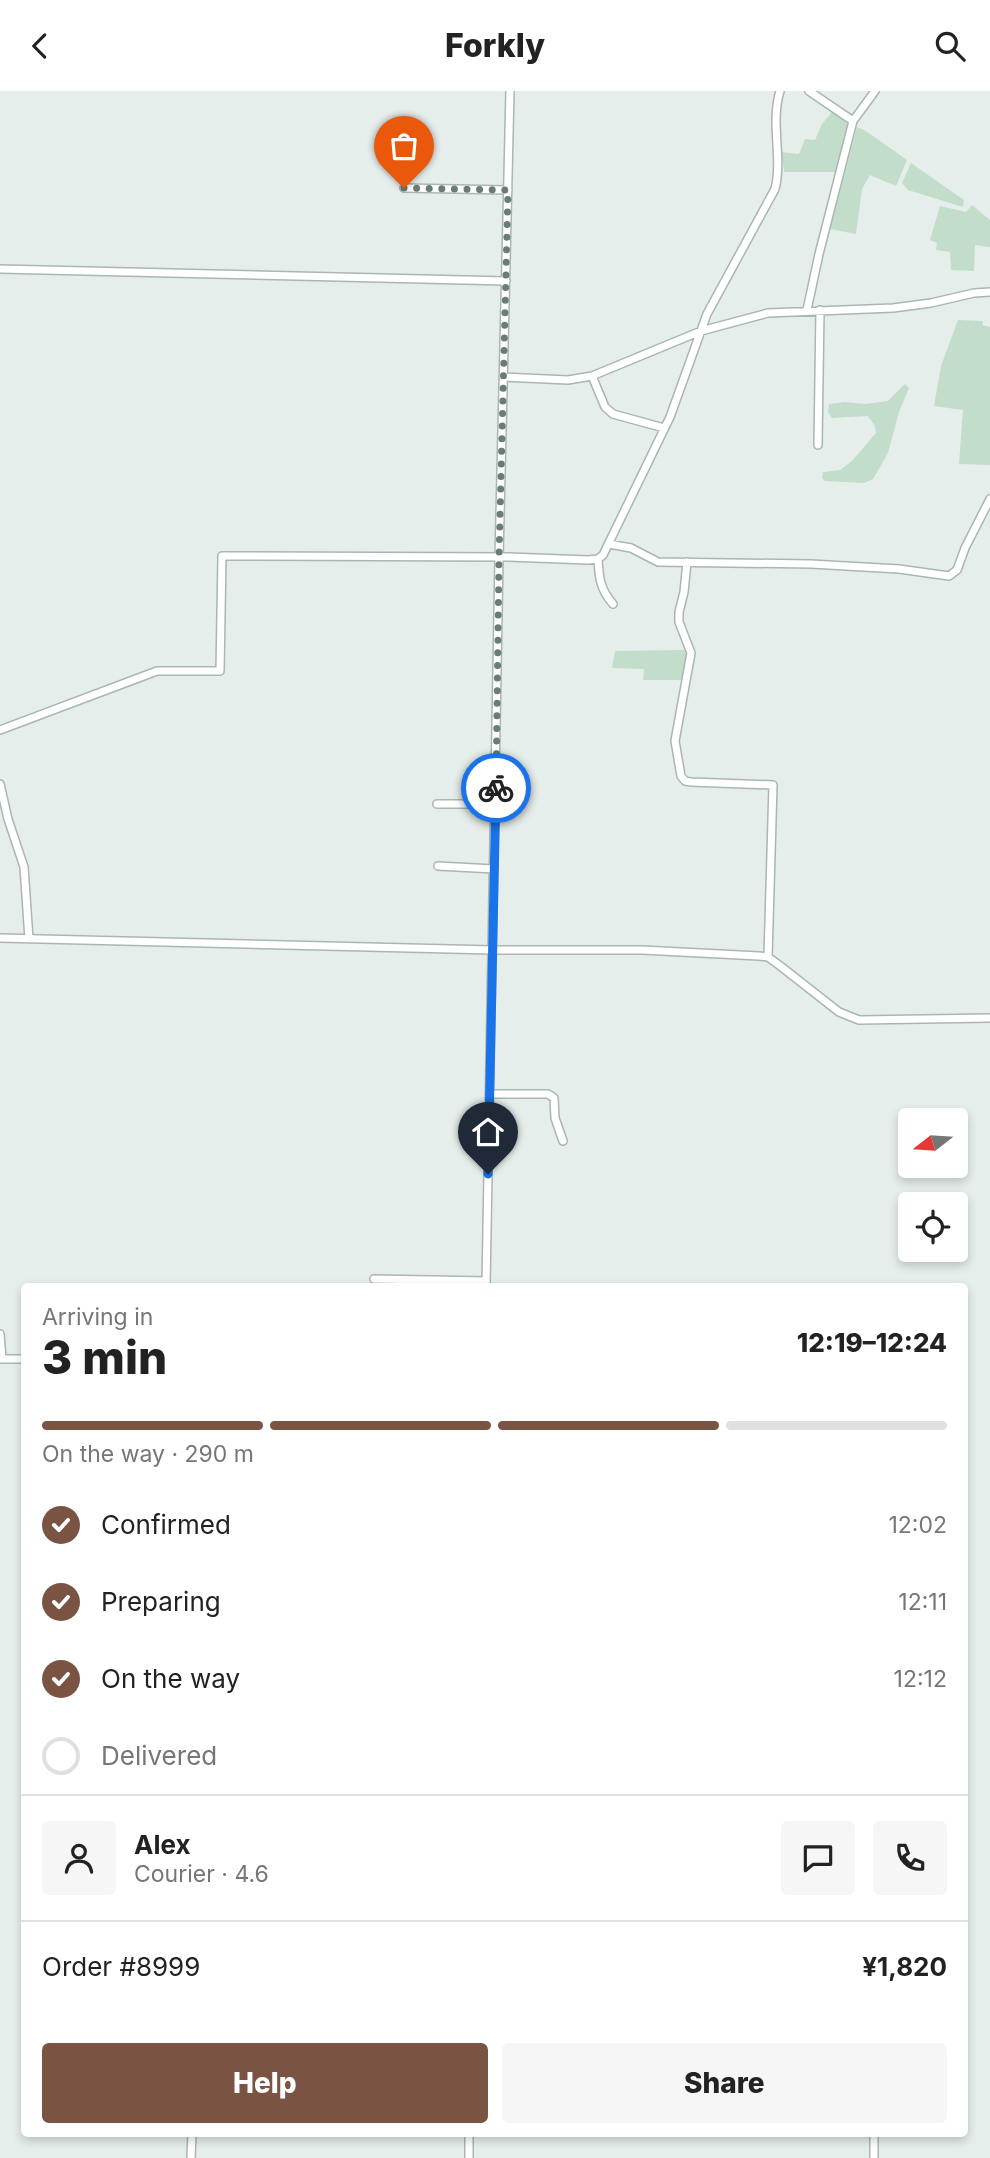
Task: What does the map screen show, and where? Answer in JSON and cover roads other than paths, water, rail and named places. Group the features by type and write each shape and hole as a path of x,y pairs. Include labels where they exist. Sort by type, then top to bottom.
{"street":[{"path":"374,1279 486,1283 510,91"},
{"path":"0,730 157,671 220,671 222,556 598,559 603,555 664,428 707,314 775,189 778,176 776,103 779,91"},
{"path":"808,91 853,121"},
{"path":"807,310 853,121 875,91"},
{"path":"404,188 508,190"},
{"path":"0,269 506,281"},
{"path":"504,377 568,380 593,376 701,331 768,313 893,308 931,303 974,292 990,292"},
{"path":"818,446 820,310"},
{"path":"593,376 606,407 613,414 664,428"},
{"path":"609,544 631,548 659,562 886,568 949,576 957,571 965,548 990,499"},
{"path":"598,559 598,576 613,604"},
{"path":"687,562 679,622 691,653 675,741 681,776 685,781 691,782 773,785 768,957"},
{"path":"0,784 24,867 29,939"},
{"path":"436,804 495,804"},
{"path":"438,866 494,869"},
{"path":"0,939 492,950 642,950 768,957 839,1011 859,1020 990,1018"},
{"path":"490,1094 548,1094 554,1098 555,1118 563,1141"},
{"path":"0,1334 1,1359 21,1359"},
{"path":"191,2158 192,2137"},
{"path":"469,2137 469,2158"},
{"path":"874,2137 874,2158"}]}
